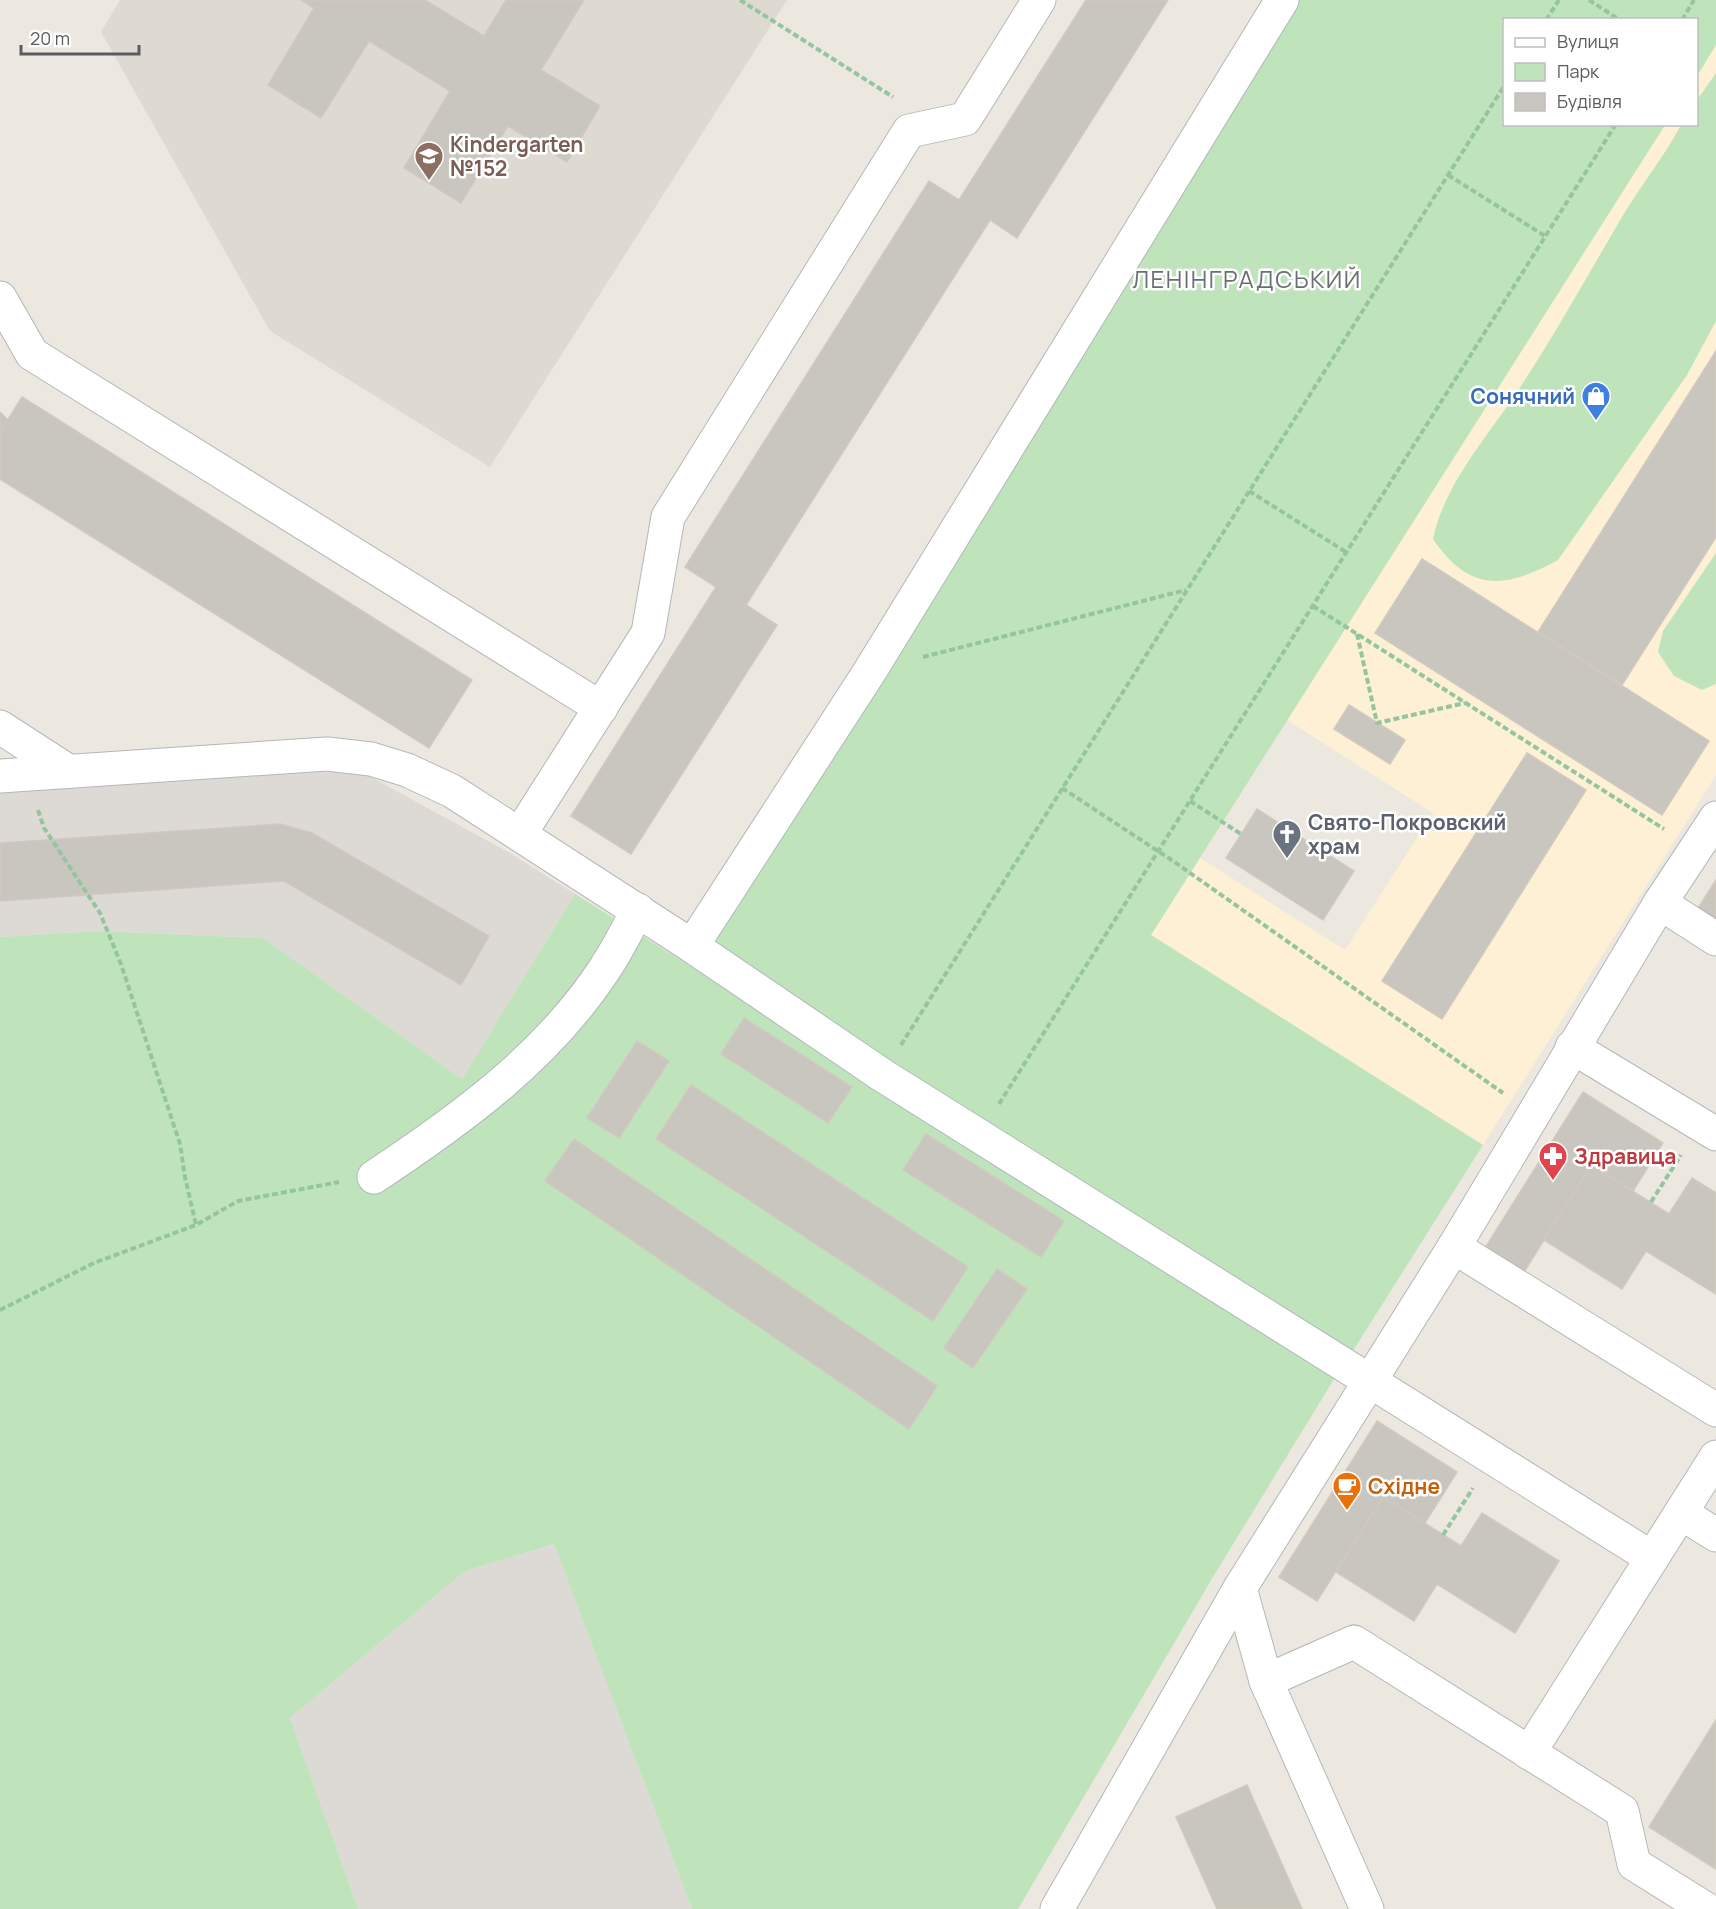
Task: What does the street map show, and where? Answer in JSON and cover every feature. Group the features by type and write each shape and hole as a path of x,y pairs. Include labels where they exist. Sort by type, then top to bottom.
{"lane":[{"path":"520,834 648,633 668,517 909,131 964,118 1039,0"},
{"path":"692,946 870,671 1282,0"},
{"path":"0,298 32,354 601,708"},
{"path":"0,727 54,772"},
{"path":"0,777 327,754 371,759 407,770 452,791 638,910 882,1075 1652,1558"},
{"path":"1057,1909 1240,1588 1454,1247 1660,903 1716,818"},
{"path":"1660,903 1716,939"},
{"path":"374,1177 448,1128 525,1064 604,970 638,910"},
{"path":"1572,1047 1708,1129"},
{"path":"1454,1247 1716,1410"},
{"path":"1530,1753 1716,1457"},
{"path":"1681,1513 1716,1535"},
{"path":"1240,1588 1266,1682 1367,1909"},
{"path":"1266,1682 1354,1642 1622,1811 1634,1864 1706,1909"}],"path":[{"path":"740,0 937,125"},
{"path":"1547,18 1559,0"},
{"path":"1589,0 1617,18"},
{"path":"1683,18 1694,0"},
{"path":"882,1075 1503,88"},
{"path":"993,1112 1615,126"},
{"path":"1448,175 1545,236"},
{"path":"1250,491 1346,552"},
{"path":"870,671 1187,590"},
{"path":"1313,606 1695,849"},
{"path":"1357,634 1377,723 1466,703"},
{"path":"54,772 38,808 44,828 100,913 121,963 180,1144 196,1225"},
{"path":"1062,788 1158,851 1534,1114"},
{"path":"1190,801 1241,834"},
{"path":"1652,1202 1708,1129"},
{"path":"0,1310 94,1263 196,1225 238,1201 374,1177"},
{"path":"1443,1535 1492,1457"}],"shaded area":[{"name":"Kindergarten №152","path":"120,0 787,0 490,467 270,331 101,32"},
{"name":"Сонячний","path":"1716,45 1716,775 1483,1145 1151,935 1200,858 1345,950 1433,813 1287,720 1664,126 1698,126 1698,74"},
{"path":"360,771 510,853 575,894 462,1079 263,938 96,931 0,937 0,786 69,779"},
{"path":"554,1544 692,1909 358,1909 290,1718 465,1571"}],"green space":[{"path":"1274,0 1716,0 1716,45 1698,74 1698,18 1503,18 1503,126 1664,126 1151,935 1483,1145 1349,1357 680,939"},
{"path":"1716,73 1716,321 1687,375 1558,560 1521,577 1490,581 1475,577 1447,557 1433,539 1447,498 1470,459 1534,365 1622,217 1680,126 1698,126 1698,99"},
{"path":"1716,553 1716,684 1702,690 1674,676 1658,652 1663,631"},
{"path":"575,894 1339,1371 1213,1577 1018,1909 692,1909 554,1544 465,1571 290,1718 358,1909 0,1909 0,937 96,931 263,938 462,1079"}],"building":[{"path":"301,0 425,0 484,36 506,0 584,0 541,70 600,106 567,162 508,126 461,203 404,168 450,91 369,41 321,118 268,85 314,8"},
{"path":"1086,0 1168,0 1017,238 990,220 746,605 777,625 631,854 571,816 716,587 685,567 929,181 959,200"},
{"path":"1716,351 1716,537 1622,685 1538,632"},
{"path":"22,397 472,680 429,748 0,479 0,432"},
{"path":"0,412 8,420 0,432"},
{"path":"1422,559 1709,741 1662,815 1375,633"},
{"path":"1349,705 1405,740 1390,764 1334,729"},
{"path":"1527,753 1586,790 1442,1019 1382,981"},
{"path":"1257,809 1354,871 1323,920 1226,858"},
{"path":"280,824 312,833 489,936 461,985 284,881 0,901 0,843"},
{"path":"1716,880 1716,926 1695,913"},
{"path":"744,1018 852,1087 828,1123 721,1054"},
{"path":"637,1041 669,1061 619,1138 587,1118"},
{"path":"691,1085 968,1267 933,1321 656,1139"},
{"path":"1583,1092 1663,1143 1633,1191 1591,1165 1524,1272 1485,1248"},
{"path":"926,1134 1064,1221 1041,1257 903,1170"},
{"path":"574,1139 937,1386 909,1429 545,1181"},
{"path":"1591,1165 1669,1214 1692,1178 1716,1193 1716,1294 1646,1251 1622,1289 1544,1240"},
{"path":"997,1269 1027,1289 973,1368 944,1348"},
{"path":"1377,1421 1457,1472 1425,1523 1383,1497 1317,1601 1279,1577"},
{"path":"1383,1497 1461,1546 1482,1513 1559,1561 1515,1633 1437,1584 1414,1621 1336,1572"},
{"path":"1716,1720 1716,1869 1649,1827"},
{"path":"1247,1785 1302,1909 1217,1909 1176,1817"}],"place":[{"name":"Kindergarten №152","path":"429,182"},
{"name":"Сонячний","path":"1596,422"},
{"name":"Свято-Покровский храм","path":"1287,860"},
{"name":"Здравица","path":"1553,1182"},
{"name":"Східне","path":"1347,1512"}],"district":[{"name":"ЛЕНІНГРАДСЬКИЙ","path":"1247,278"}]}
